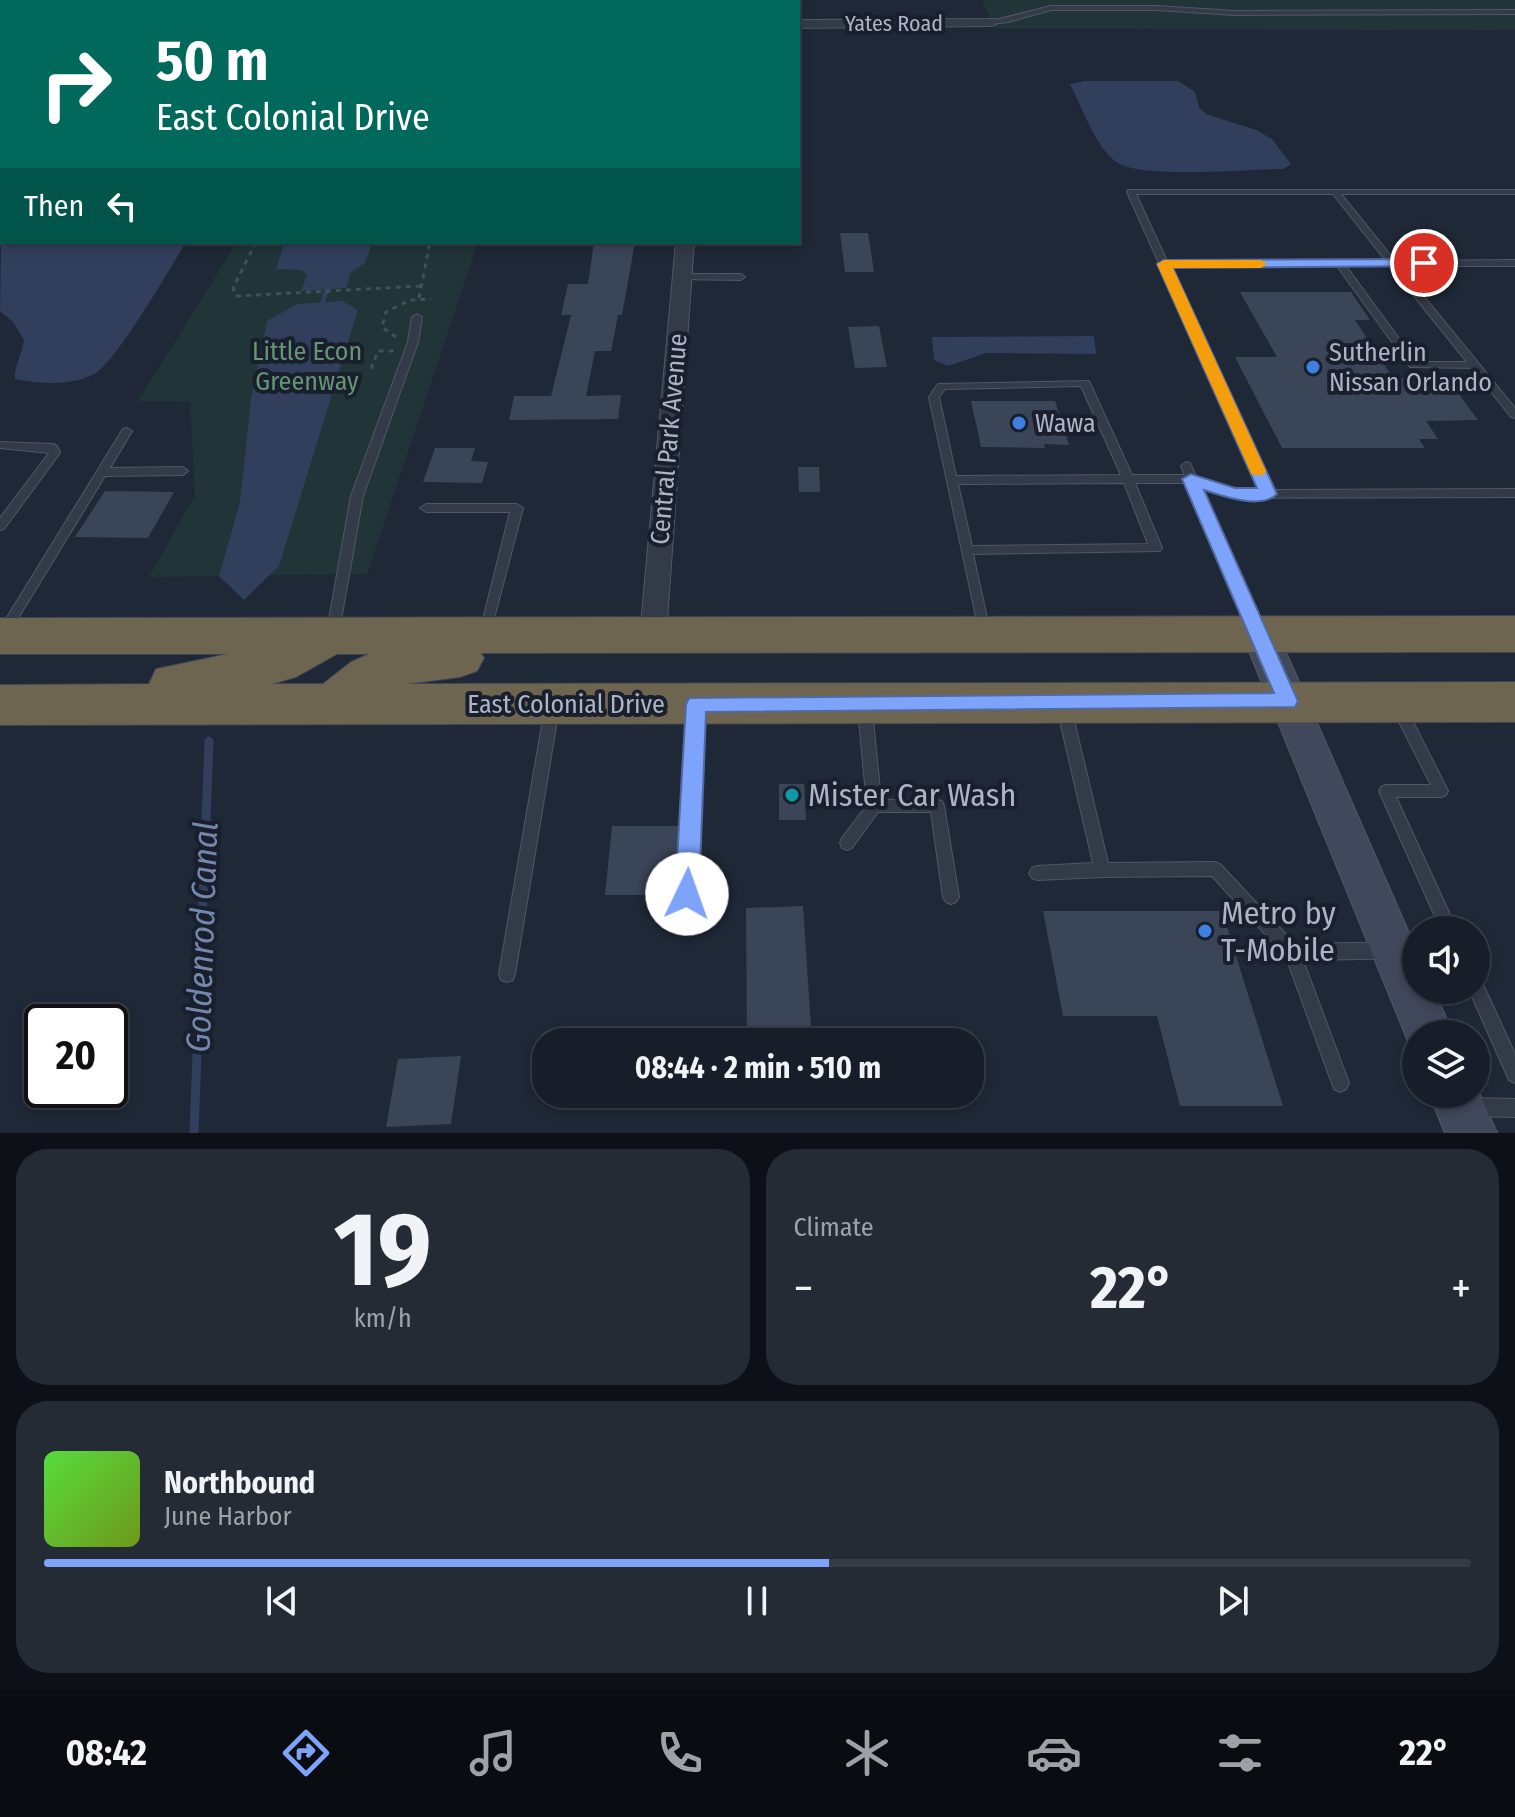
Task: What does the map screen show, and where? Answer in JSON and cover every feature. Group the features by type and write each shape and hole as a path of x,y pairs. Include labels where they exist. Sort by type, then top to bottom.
{"highway":[{"path":"0,703 227,675 279,664 333,634"},
{"path":"1,636 333,634 484,640 653,635 1515,634"},
{"path":"332,705 383,668 653,635"},
{"name":"East Colonial Drive","path":"0,703 1515,702"}],"street":[{"path":"0,0 290,0"},
{"name":"Yates Road","path":"800,24 991,22"},
{"name":"Central Park Avenue","path":"653,635 685,244"},
{"path":"1260,634 1402,946"}],"lane":[{"path":"991,22 1012,21 1040,9 1051,8 1157,8 1234,13 1515,12"},
{"path":"1268,494 1131,192 1515,192"},
{"path":"1335,192 1515,415"},
{"path":"1164,264 1515,263"},
{"path":"1340,264 1413,365 1476,365"},
{"path":"682,277 741,277"},
{"path":"333,634 357,496 413,342 417,317"},
{"path":"966,550 1156,548 1085,383 942,386 934,397 952,480 966,550 984,635"},
{"path":"1,636 127,431"},
{"path":"0,445 42,445 53,448 55,453 0,526"},
{"path":"1186,466 1260,634"},
{"path":"101,472 183,471"},
{"path":"952,480 1191,479 1234,494 1515,493"},
{"path":"426,508 517,508 484,640"},
{"path":"1396,701 1441,791 1386,791 1443,916"},
{"path":"1062,702 1102,870"},
{"path":"847,843 874,806 864,703"},
{"path":"507,974 553,704"},
{"path":"685,926 696,704"},
{"path":"874,806 937,806 951,897"},
{"path":"1037,873 1215,869 1292,952 1340,1083"},
{"path":"1292,952 1402,950"},
{"path":"1483,1004 1515,1074"},
{"path":"1462,1111 1515,1108"}],"path":[{"path":"255,244 238,276 233,294 248,298 421,286"},
{"path":"419,299 430,244"},
{"path":"371,369 378,351 396,351 398,345 397,338 382,327 383,315 393,307 419,299 431,299"}],"green space":[{"path":"982,0 1515,0 1515,30 995,29"},
{"name":"Little Econ Greenway","path":"236,244 477,244 367,574 149,577 195,495 190,402 138,401"}],"water":[{"path":"1085,81 1178,81 1195,92 1199,107 1206,114 1256,130 1272,139 1291,164 1283,169 1173,172 1131,168 1118,163 1096,138 1070,84"},
{"path":"1,244 185,244 129,334 104,366 85,378 55,383 15,379 24,340 13,322 0,311"},
{"path":"284,244 372,244 365,263 351,272 346,288 301,291 307,275 301,270 276,269"},
{"path":"342,301 358,310 279,566 244,600 219,576 240,502 251,399 267,321 297,304"},
{"path":"1094,336 1096,354 986,353 948,366 934,360 932,337"}],"building":[{"path":"840,233 868,233 874,272 845,272"},
{"path":"594,244 635,244 622,315 618,315 611,351 595,351 586,396 621,395 618,419 509,420 514,396 551,396 571,315 561,315 568,284 588,284"},
{"name":"Sutherlin Nissan Orlando","path":"1240,292 1351,292 1370,320 1355,320 1393,378 1447,378 1478,420 1426,421 1438,439 1419,439 1425,448 1282,448 1235,357 1277,357"},
{"path":"879,326 887,367 855,368 848,327"},
{"name":"Wawa","path":"971,401 1055,401 1069,445 1044,444 1045,448 981,447"},
{"path":"435,448 475,448 471,461 488,462 482,483 423,482"},
{"path":"798,467 819,467 820,492 799,492"},
{"path":"105,491 174,492 148,538 75,537"},
{"name":"Mister Car Wash","path":"779,784 804,784 806,820 779,820"},
{"path":"612,826 679,826 675,895 605,895"},
{"path":"803,906 811,1028 747,1028 746,908"},
{"path":"1043,911 1222,911 1283,1106 1180,1106 1157,1016 1063,1016"},
{"path":"461,1056 451,1124 386,1127 398,1059"}],"waterway":[{"name":"Goldenrod Canal","path":"321,308 329,282"},
{"name":"Goldenrod Canal","path":"194,1133 209,741"}],"slow traffic":[{"path":"1258,471 1164,264 1261,264"}],"place":[{"name":"Sutherlin Nissan Orlando","path":"1313,367"},
{"name":"Wawa","path":"1019,423"},
{"name":"Mister Car Wash","path":"792,795"},
{"name":"Metro by T-Mobile","path":"1205,931"}],"route":[{"path":"687,894 696,704 1288,701 1191,479 1234,494 1268,494 1164,264 1424,263"}]}
